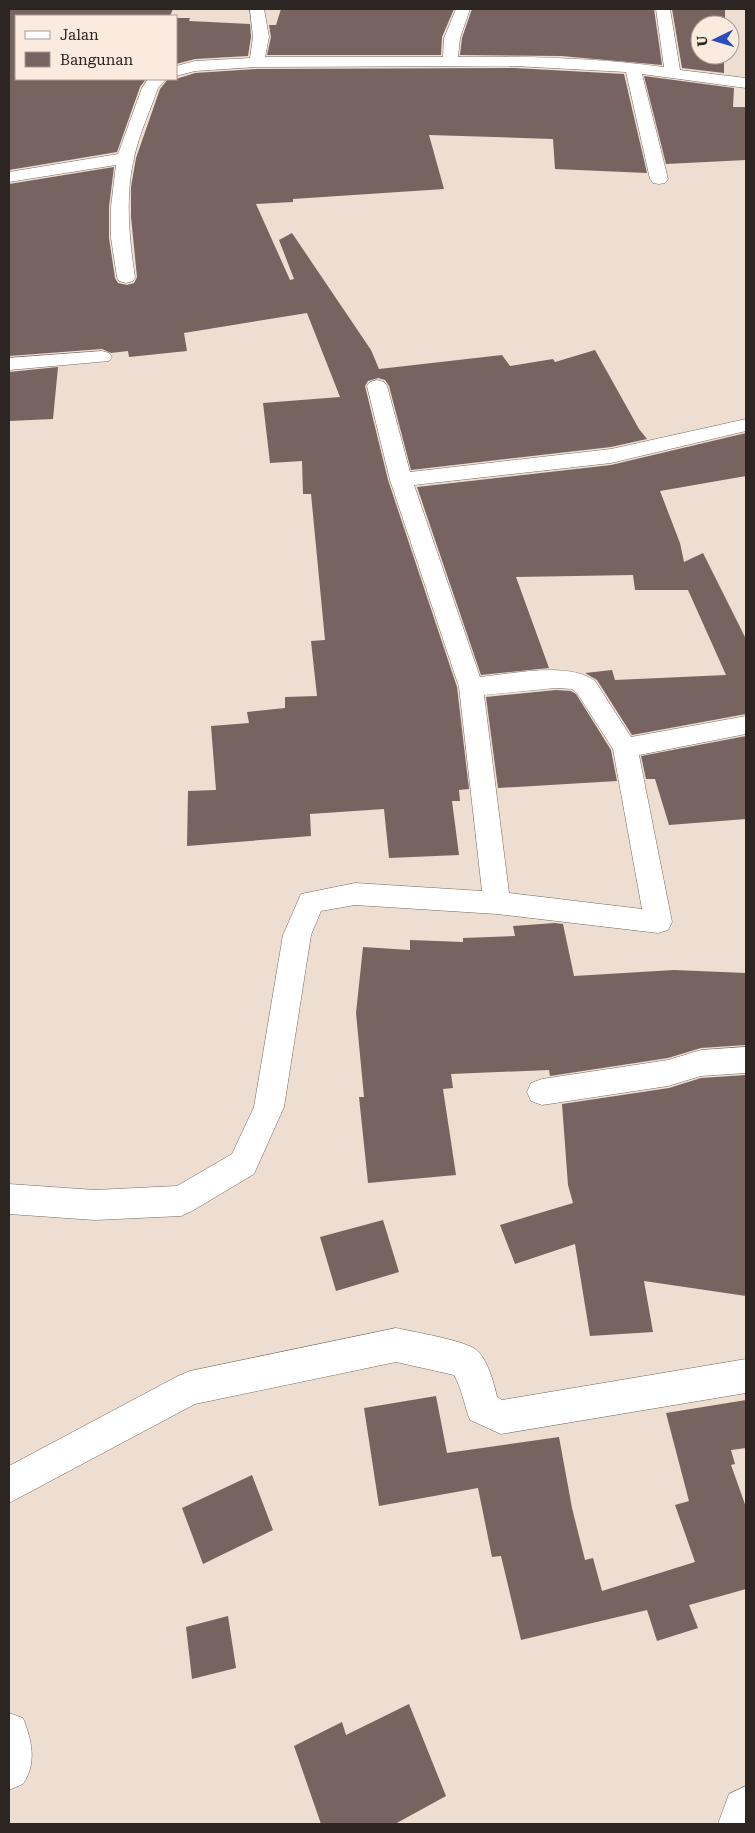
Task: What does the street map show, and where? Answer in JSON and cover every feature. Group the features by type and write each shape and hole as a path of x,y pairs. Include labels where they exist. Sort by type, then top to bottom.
{"street":[{"path":"257,9 261,36 257,62"},
{"path":"450,60 452,38 463,9"},
{"path":"663,9 673,72"},
{"path":"178,70 195,66 257,62 514,61 633,68 746,82"},
{"path":"633,68 659,179"},
{"path":"126,277 120,238 120,208 125,158 150,88 156,80"},
{"path":"9,177 125,158"},
{"path":"9,364 102,357"},
{"path":"377,386 401,480 471,687 497,903"},
{"path":"401,480 611,456 746,425"},
{"path":"9,1199 94,1206 181,1202 243,1164 269,1107 296,935 311,902 355,894 497,903 658,922 625,748 597,701 586,687 578,681 556,679 471,687"},
{"path":"625,748 746,725"},
{"path":"542,1092 668,1073 701,1063 746,1060"},
{"path":"9,1486 190,1388 396,1345 464,1361 476,1380 482,1408 501,1417 746,1376"},
{"path":"9,1732 13,1764 9,1770"},
{"path":"738,1824 743,1808 746,1806"}],"building":[{"path":"9,9 173,9 170,15 15,15 15,80 145,80 140,87 117,152 9,170"},
{"path":"281,9 454,9 442,37 441,55 267,55 271,37 269,25 276,25"},
{"path":"472,9 654,9 662,65 561,56 460,55 462,38"},
{"path":"672,9 725,9 725,15 690,15 690,65 724,65 724,73 682,68"},
{"path":"178,18 190,18 189,21 250,24 251,37 248,56 195,59 178,63"},
{"path":"514,68 624,74 647,173 555,169 553,139 429,135 444,189 293,199 293,202 256,204 290,280 294,279 279,240 292,233 371,350 379,369 502,355 510,366 553,359 555,362 595,350 639,429 647,439 611,447 411,470 389,386 385,380 378,378 368,381 365,386 388,480 457,687 469,789 459,790 460,801 452,801 459,855 389,858 384,809 310,814 311,836 187,846 188,791 216,790 211,726 249,723 247,712 285,708 285,697 317,696 311,641 325,640 311,494 303,494 302,461 270,463 263,403 340,397 307,313 184,333 187,351 129,357 128,351 111,353 102,349 9,356 9,184 114,167 109,207 109,238 115,278 118,283 127,285 134,283 137,277 131,217 131,187 136,158 160,89 167,80 178,80 178,78 195,73 257,69"},
{"path":"644,76 734,88 733,107 746,107 746,160 666,164"},
{"path":"58,367 53,419 9,421 9,372"},
{"path":"746,433 746,476 660,491 680,543 684,562 703,553 746,639 746,714 632,735 597,680 585,673 612,670 615,680 726,675 688,590 635,590 633,575 516,577 549,668 481,675 417,487 611,465"},
{"path":"556,690 571,691 576,694 611,750 617,781 498,788 486,697"},
{"path":"746,736 746,819 669,825 655,779 646,779 641,756"},
{"path":"563,924 574,976 674,970 746,973 746,1045 701,1048 668,1058 550,1076 549,1070 451,1074 453,1088 443,1089 456,1175 368,1183 359,1097 364,1097 356,1013 363,947 410,950 410,940 463,942 463,938 515,936 513,926"},
{"path":"746,1075 746,1296 644,1281 653,1332 590,1336 575,1244 515,1264 500,1225 573,1203 568,1185 562,1104 669,1088 701,1078"},
{"path":"383,1220 399,1272 336,1291 320,1237"},
{"path":"436,1396 447,1453 559,1437 572,1508 585,1560 593,1558 602,1591 695,1562 675,1505 689,1501 666,1413 746,1400 746,1448 731,1450 735,1464 731,1465 746,1507 746,1589 689,1605 698,1628 657,1641 647,1610 521,1640 501,1556 492,1557 478,1488 379,1506 364,1408"},
{"path":"252,1475 273,1530 203,1564 182,1508"},
{"path":"228,1616 236,1668 192,1679 186,1627"},
{"path":"409,1704 446,1796 395,1824 321,1824 294,1746 342,1722 346,1735"}]}
